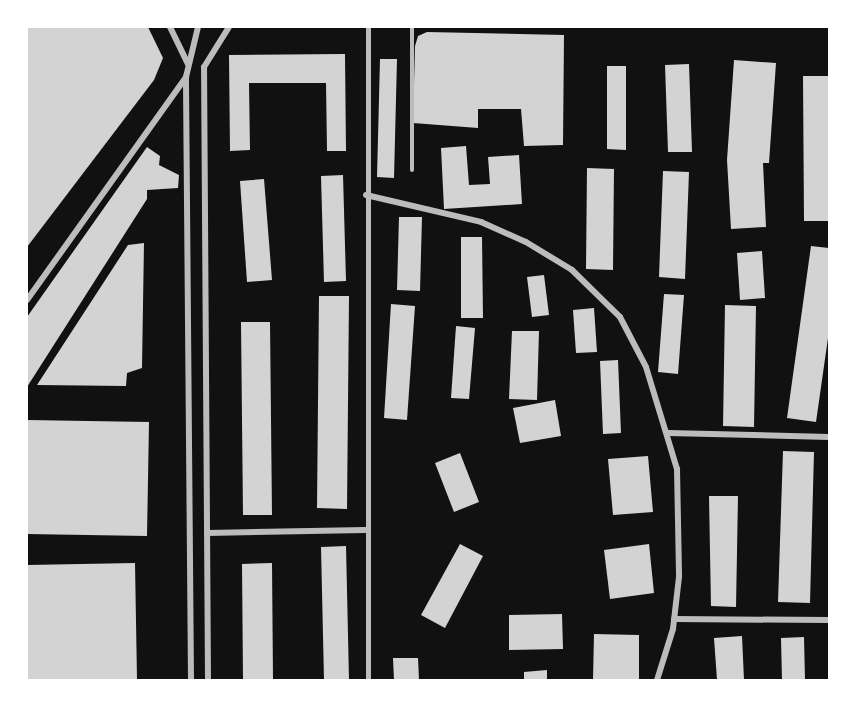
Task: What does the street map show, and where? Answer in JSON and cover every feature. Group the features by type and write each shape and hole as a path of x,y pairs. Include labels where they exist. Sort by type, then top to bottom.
{"street":[{"path":"170,27 188,64"},
{"path":"191,680 186,77 198,27"},
{"path":"208,680 204,67 229,27"},
{"path":"368,27 364,530 368,680"},
{"path":"27,300 186,77"},
{"path":"366,195 481,222 573,270 620,317 646,367 668,433 681,532 674,619 657,680"},
{"path":"668,433 829,437"},
{"path":"207,532 364,530"},
{"path":"674,619 829,620"}],"lane":[{"path":"412,27 412,170"}],"building":[{"path":"27,27 148,27 163,58 154,80 27,247"},
{"path":"427,32 564,35 563,145 524,146 521,109 478,109 478,128 413,123 415,46 418,36"},
{"path":"345,54 346,151 327,151 326,83 249,83 250,150 230,151 229,55"},
{"path":"380,59 397,59 394,178 377,177"},
{"path":"734,60 776,63 769,163 763,163 766,227 731,229 727,160"},
{"path":"689,64 692,152 668,152 665,65"},
{"path":"607,66 626,66 626,150 607,149"},
{"path":"803,76 829,76 829,221 804,221"},
{"path":"466,146 469,185 490,184 488,157 519,155 522,204 444,209 441,148"},
{"path":"147,147 160,156 159,165 179,175 178,188 147,190 147,199 27,387 27,317"},
{"path":"587,168 614,169 613,270 586,269"},
{"path":"663,171 689,172 685,279 659,277"},
{"path":"343,175 346,281 324,282 321,176"},
{"path":"264,179 272,280 247,282 240,181"},
{"path":"399,217 422,217 420,291 397,290"},
{"path":"461,237 482,237 483,318 461,318"},
{"path":"144,243 142,368 127,373 126,386 37,385 128,245"},
{"path":"811,246 829,248 829,331 816,422 787,418"},
{"path":"762,251 765,298 740,300 737,253"},
{"path":"544,275 549,315 532,317 527,277"},
{"path":"664,294 684,295 678,374 658,372"},
{"path":"319,296 349,296 347,509 317,508"},
{"path":"391,304 415,306 407,420 384,418"},
{"path":"725,305 756,306 754,427 723,426"},
{"path":"594,308 597,352 576,353 573,310"},
{"path":"241,322 270,322 272,515 243,515"},
{"path":"456,326 475,328 469,399 451,398"},
{"path":"512,331 539,331 537,400 509,399"},
{"path":"618,360 621,433 603,434 600,361"},
{"path":"555,400 561,436 520,443 513,408"},
{"path":"27,420 149,422 147,536 27,534"},
{"path":"783,451 814,452 810,603 778,602"},
{"path":"460,453 479,502 454,512 435,463"},
{"path":"648,456 653,512 613,515 608,459"},
{"path":"709,496 738,496 736,607 711,606"},
{"path":"460,544 483,556 445,628 421,615"},
{"path":"649,544 654,593 610,599 604,550"},
{"path":"346,546 349,680 324,680 321,547"},
{"path":"135,563 137,680 27,680 27,565"},
{"path":"272,563 273,680 243,680 242,564"},
{"path":"562,614 563,649 509,650 509,615"},
{"path":"594,634 639,635 639,680 593,680"},
{"path":"742,636 744,680 717,680 714,638"},
{"path":"804,637 805,680 782,680 781,638"},
{"path":"393,658 418,658 419,680 394,680"},
{"path":"547,670 547,680 524,680 524,672"}]}
